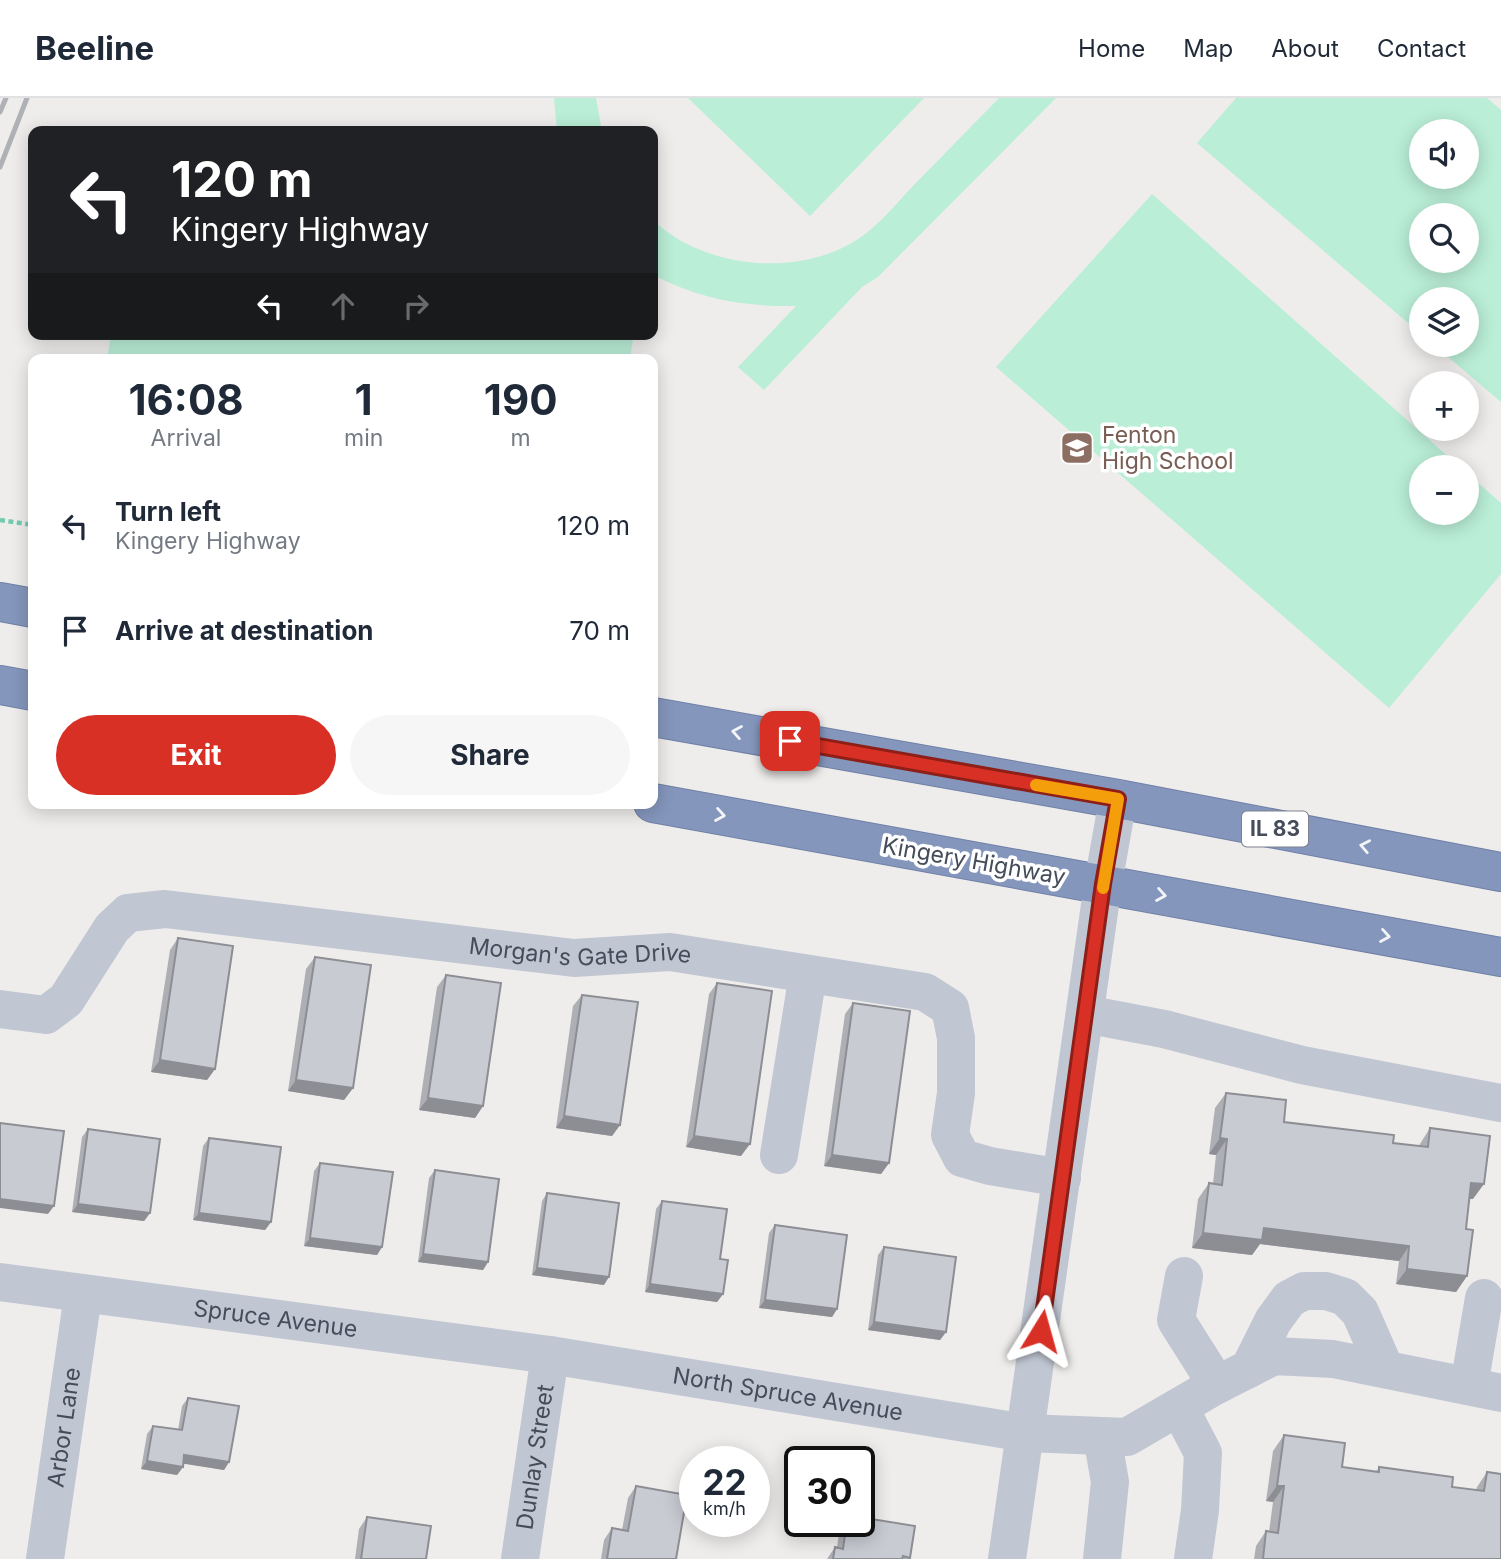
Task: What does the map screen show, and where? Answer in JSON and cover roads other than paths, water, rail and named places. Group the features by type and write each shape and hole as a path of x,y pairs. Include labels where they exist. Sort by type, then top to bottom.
{"highway":[{"path":"0,685 28,690"},
{"name":"IL 83","path":"658,718 1118,799 1501,872"},
{"name":"Kingery Highway","path":"658,804 1501,957"}],"street":[{"path":"1007,1559 1103,884 1118,799"},
{"name":"Morgan's Gate Drive","path":"0,1009 46,1014 66,1000 112,928 128,913 165,909 574,958 670,952 925,992 950,1008 956,1038 956,1093 950,1135 962,1158 990,1166 1062,1178"},
{"path":"779,1154 808,974"},
{"path":"1085,1014 1164,1029 1302,1065 1501,1102"},
{"path":"1184,1276 1177,1320 1233,1377 1289,1299 1304,1291 1326,1291 1345,1297 1360,1312 1385,1369"},
{"name":"Spruce Avenue","path":"0,1282 550,1355"},
{"name":"Arbor Lane","path":"44,1559 83,1295"},
{"path":"1484,1298 1485,1389"},
{"name":"North Spruce Avenue","path":"550,1355 1026,1433 1127,1437 1274,1356 1333,1359 1485,1389"},
{"name":"Dunlay Street","path":"520,1559 550,1355"},
{"path":"1178,1407 1203,1453 1200,1510 1193,1559"},
{"path":"1102,1436 1110,1482 1102,1559"}],"railway":[{"path":"0,112 6,98"},
{"path":"0,167 27,98"}],"place":[{"name":"Fenton High School","path":"1077,448"}]}
